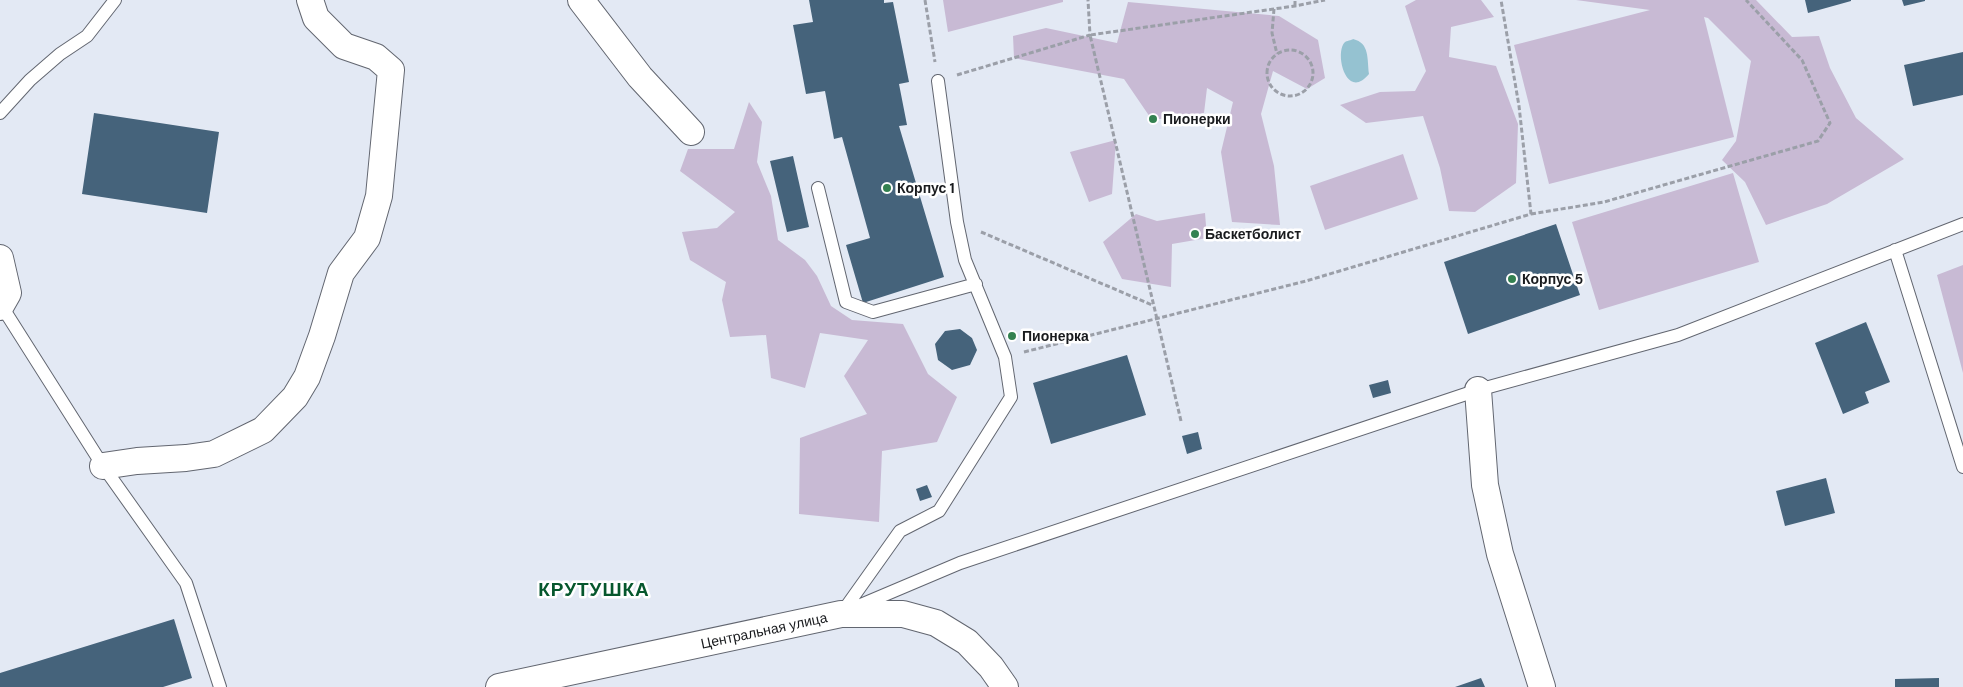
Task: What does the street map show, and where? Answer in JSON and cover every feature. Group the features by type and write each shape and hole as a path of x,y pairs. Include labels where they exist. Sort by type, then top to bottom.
{"street":[{"path":"103,466 214,454 263,430 295,397 307,378 341,273 367,238 379,196 391,70 376,57 344,46 316,18 310,0"},
{"path":"581,0 640,77 691,132"},
{"path":"0,258 8,293 1,306"},
{"path":"1478,390 1485,485 1500,554 1542,687"},
{"name":"Центральная улица","path":"499,687 562,681 841,614 903,614 936,623 968,642 991,667 1005,687"}],"lane":[{"path":"0,113 30,80 60,54 87,36 115,0"},
{"path":"841,614 900,531 939,511 1011,397 1005,357 965,260 956,222 938,81"},
{"path":"818,188 846,302 873,312 976,284"},
{"path":"841,614 960,563 1478,390 1678,335 1963,224"},
{"path":"1895,250 1963,467"},
{"path":"1,306 103,466 186,583 220,687"}],"path":[{"path":"925,0 938,81 1090,35 1295,6 1325,0"},
{"path":"1088,0 1090,35 1181,421"},
{"path":"1295,0 1295,6"},
{"path":"1501,0 1519,106 1532,214"},
{"path":"1005,357 1306,281 1532,214 1604,202 1818,141 1830,123 1802,60 1746,0"},
{"path":"1274,9 1272,33 1277,54"},
{"path":"1291,50 1298,52 1310,62 1312,78 1310,85 1304,91 1290,96 1276,92 1271,87 1266,73 1271,59 1277,54 1291,50"},
{"path":"956,222 1153,306"}],"shaded area":[{"path":"943,0 1063,0 1063,2 948,32"},
{"path":"1416,0 1481,0 1494,17 1451,27 1449,57 1496,66 1518,124 1516,183 1475,212 1449,211 1440,168 1423,116 1366,123 1340,105 1380,92 1415,91 1426,71 1405,6"},
{"path":"1576,0 1756,0 1792,37 1819,36 1830,68 1856,118 1904,159 1827,204 1766,225 1745,182 1722,160 1736,141 1751,61 1708,18 1704,17 1734,137 1549,184 1514,45 1650,10"},
{"path":"1128,2 1279,16 1318,40 1325,78 1307,89 1273,71 1261,114 1274,166 1280,225 1232,222 1221,152 1233,102 1207,88 1204,113 1152,120 1124,79 1014,58 1013,36 1046,28 1117,43"},
{"path":"749,102 762,122 757,162 771,196 778,240 805,260 817,276 831,306 852,320 903,324 928,374 957,397 937,442 882,451 879,522 799,514 800,438 867,414 844,376 868,340 820,333 805,388 771,378 766,335 730,337 722,300 726,282 690,260 682,232 717,228 735,212 680,171 688,149 734,149"},
{"path":"1116,140 1112,194 1089,202 1070,152"},
{"path":"1403,154 1418,199 1325,230 1310,186"},
{"path":"1733,173 1759,262 1599,310 1572,222"},
{"path":"1205,213 1207,238 1172,244 1171,287 1122,279 1103,242 1136,214 1157,221"},
{"path":"1963,265 1963,373 1937,275"}],"water":[{"path":"1353,39 1362,44 1367,52 1369,74 1361,81 1354,82 1348,79 1344,72 1341,55 1345,42"}],"building":[{"path":"809,0 884,0 884,3 893,2 909,82 899,84 907,125 899,126 944,277 863,303 846,245 870,238 842,137 834,139 825,91 806,94 793,25 813,22"},
{"path":"1805,0 1851,0 1851,1 1808,13"},
{"path":"1902,0 1925,0 1925,1 1904,6"},
{"path":"1963,52 1963,95 1913,106 1904,65"},
{"path":"94,113 219,132 207,213 82,194"},
{"path":"793,156 809,227 787,232 770,161"},
{"name":"Корпус 5","path":"1556,224 1580,295 1468,334 1444,262"},
{"path":"1866,322 1890,382 1865,392 1869,403 1843,414 1815,343"},
{"path":"960,329 972,338 977,350 970,365 952,370 938,360 935,344 945,331"},
{"path":"1127,355 1146,415 1051,444 1033,383"},
{"path":"1388,380 1391,393 1373,398 1369,385"},
{"path":"1198,432 1202,449 1187,454 1182,436"},
{"path":"1826,478 1835,513 1785,526 1776,491"},
{"path":"927,485 932,497 920,501 916,489"},
{"path":"174,619 192,678 163,687 0,687 0,673"},
{"path":"1481,678 1485,687 1455,687"},
{"path":"1939,678 1939,687 1895,687 1895,679"}],"place":[{"name":"Пионерки","path":"1153,119"},
{"name":"Корпус 1","path":"887,188"},
{"name":"Баскетболист","path":"1195,234"},
{"name":"Корпус 5","path":"1512,279"},
{"name":"Пионерка","path":"1012,336"}],"district":[{"name":"КРУТУШКА","path":"594,589"}]}
